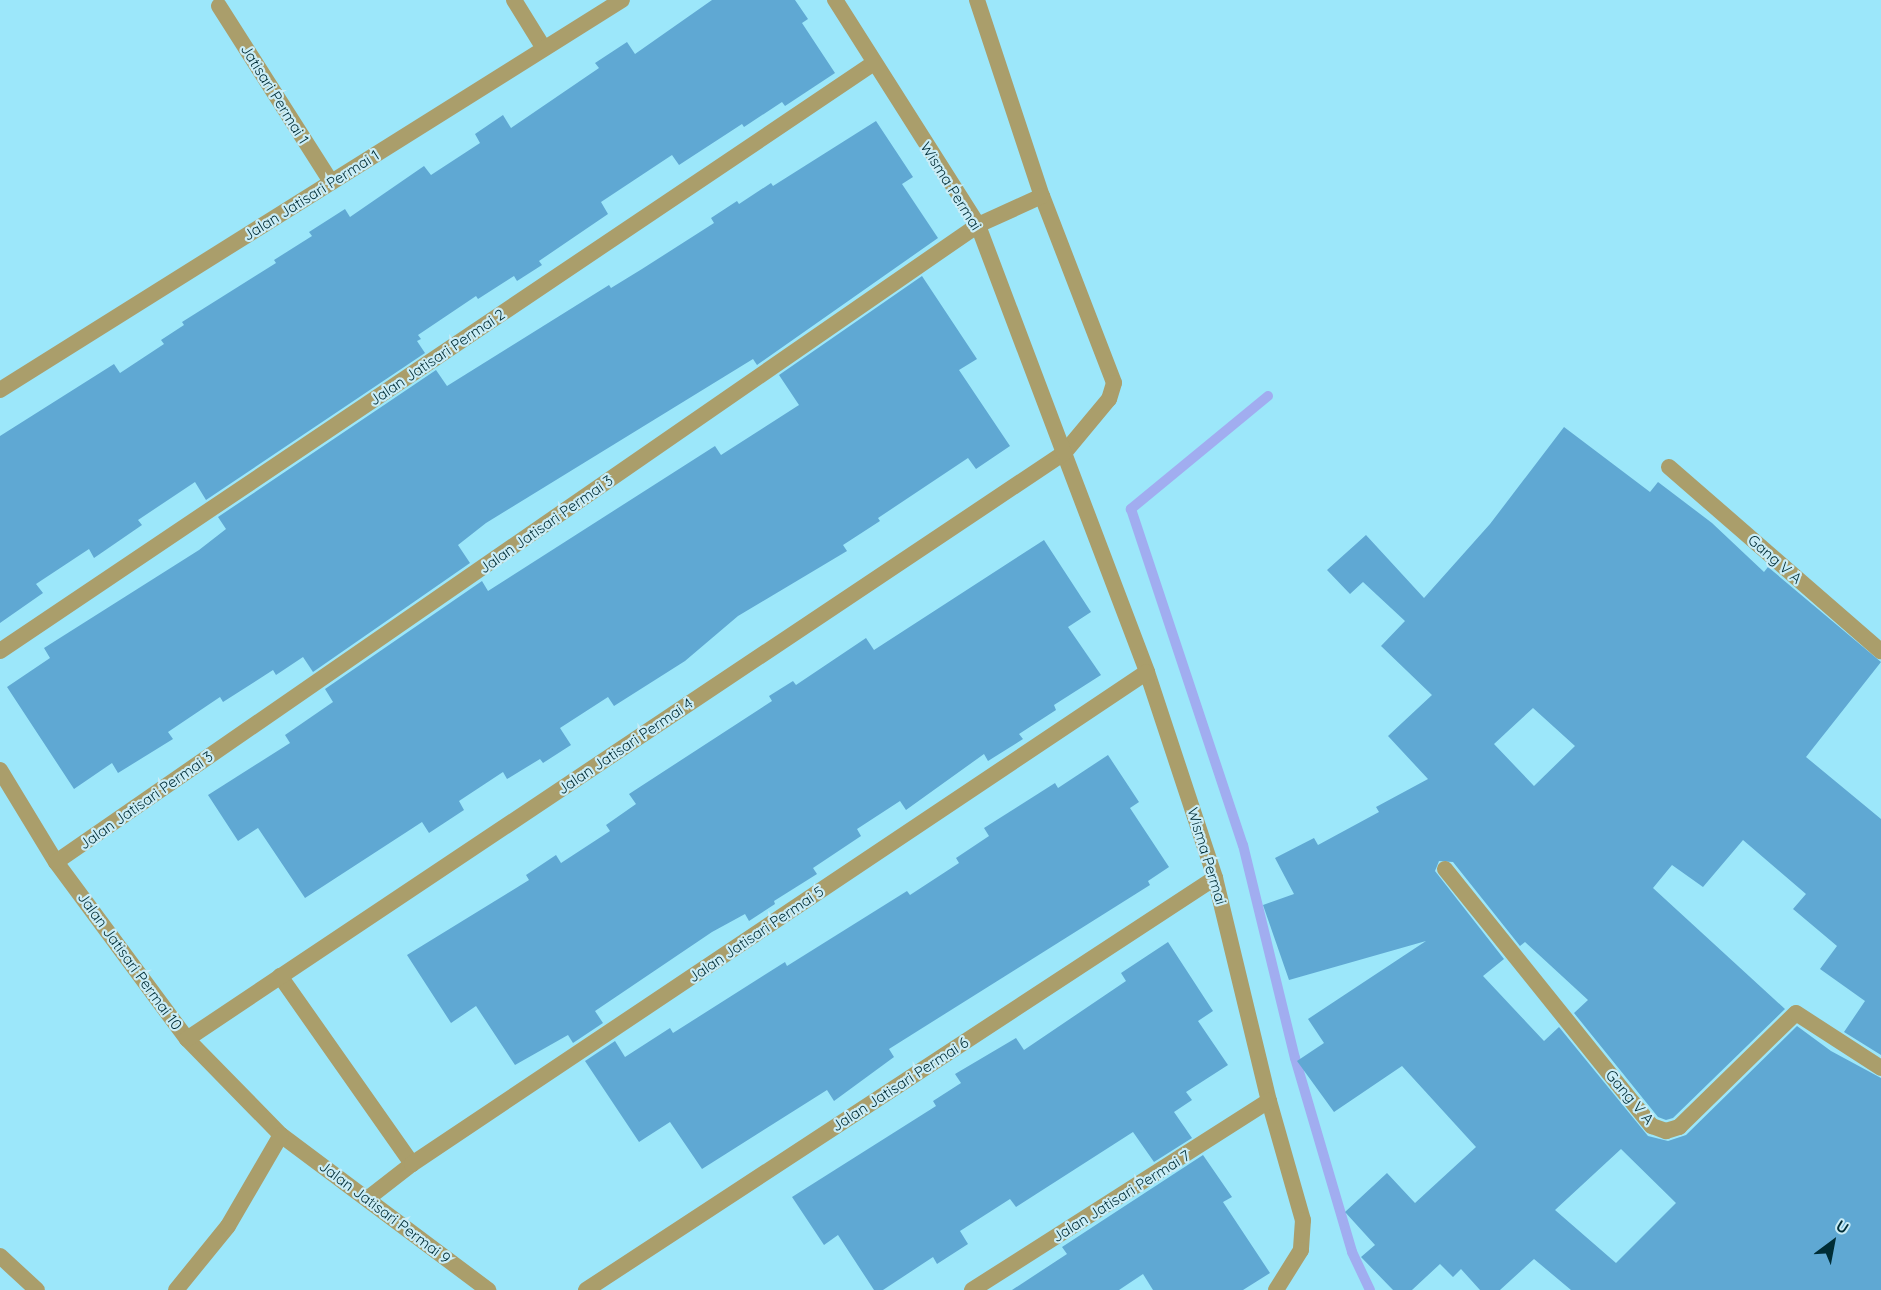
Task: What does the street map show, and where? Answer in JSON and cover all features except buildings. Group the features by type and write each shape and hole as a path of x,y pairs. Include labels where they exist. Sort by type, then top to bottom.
{"street":[{"path":"514,0 543,47"},
{"name":"Jalan Jatisari Permai 1","path":"0,390 543,47 622,0"},
{"name":"Wisma Permai","path":"835,0 978,225 1147,672 1215,878 1269,1101 1303,1220 1301,1250 1276,1290"},
{"path":"979,1 1042,196 1114,383 1109,399 1064,453"},
{"name":"Jatisari Permai 1","path":"219,6 331,182"},
{"name":"Jalan Jatisari Permai 2","path":"0,651 874,63"},
{"name":"Jalan Jatisari Permai 3","path":"56,862 978,225 1042,196"},
{"name":"Jalan Jatisari Permai 4","path":"187,1039 1064,453"},
{"name":"Gang V A","path":"1669,467 1881,651"},
{"name":"Jalan Jatisari Permai 5","path":"367,1199 412,1164 1147,672"},
{"name":"Jalan Jatisari Permai 10","path":"0,770 56,862 187,1039 281,1135"},
{"name":"Gang V A","path":"1445,869 1652,1126 1666,1131 1679,1127 1796,1013 1881,1068"},
{"name":"Jalan Jatisari Permai 6","path":"586,1290 1215,878"},
{"path":"280,976 412,1164"},
{"name":"Jalan Jatisari Permai 7","path":"972,1290 1269,1101"},
{"path":"176,1290 228,1226 281,1135"},
{"name":"Jalan Jatisari Permai 9","path":"281,1135 488,1290"},
{"path":"0,1256 37,1290"}],"waterway":[{"path":"1268,396 1131,509 1243,845 1295,1058 1352,1252 1370,1290"}]}
